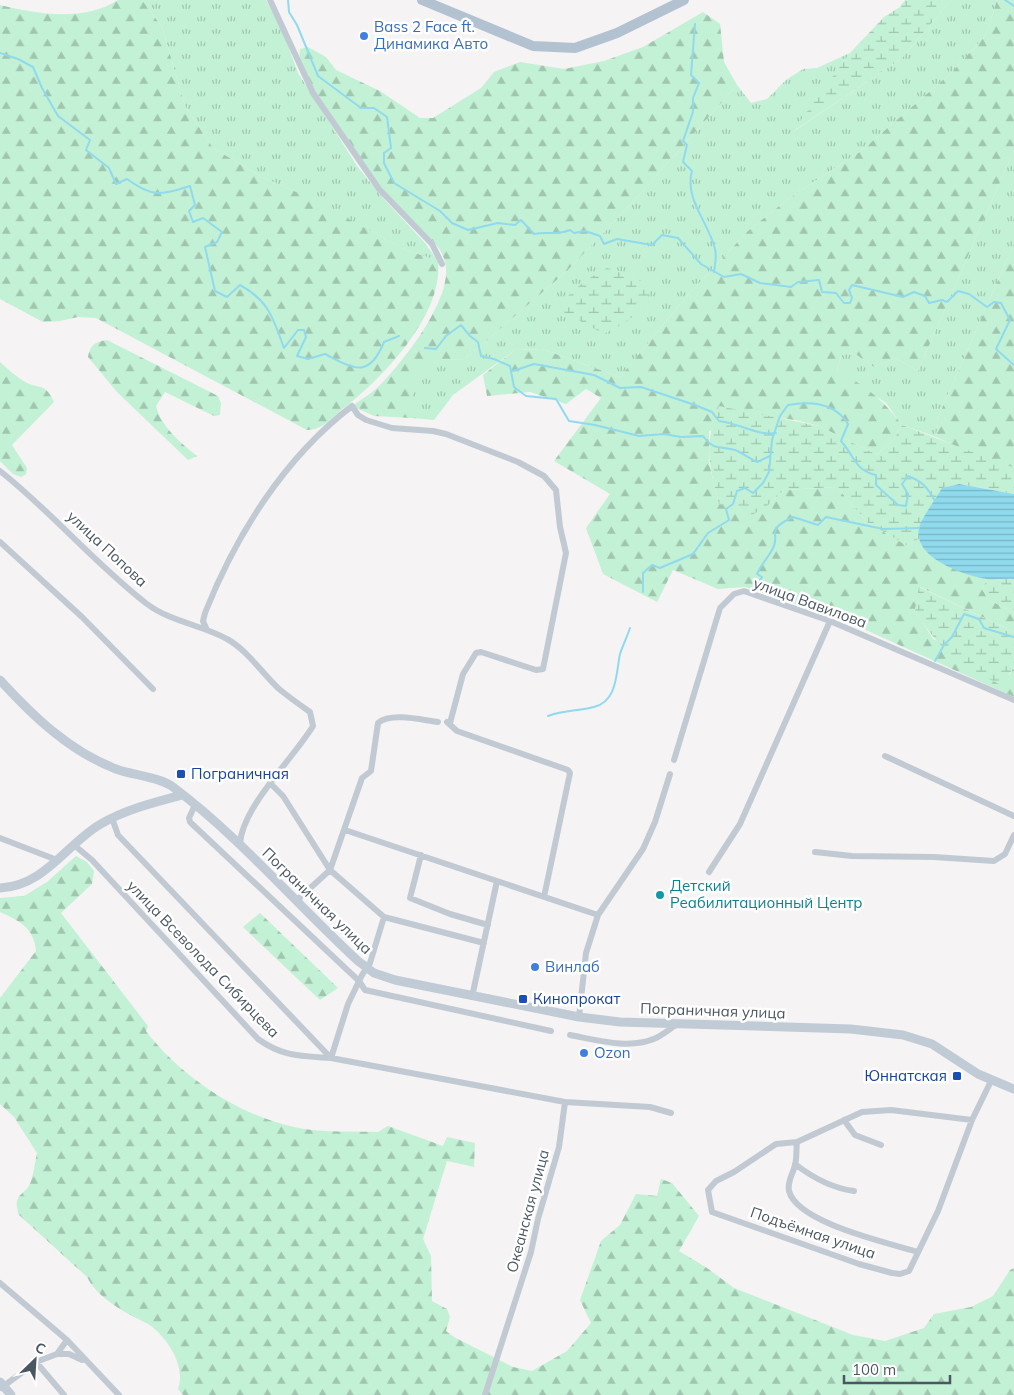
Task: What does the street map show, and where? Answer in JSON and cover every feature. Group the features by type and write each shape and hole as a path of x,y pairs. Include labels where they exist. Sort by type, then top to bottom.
{"main road":[{"path":"422,0 533,46 575,48 617,33 684,0"},
{"name":"Пограничная улица","path":"0,680 47,727 81,752 117,770 164,782 195,804 240,844 296,901 367,968 395,980 578,1017 620,1022 851,1029 903,1035 932,1044 991,1080 1014,1089"},
{"path":"0,888 30,880 99,825 112,818 182,795"},
{"path":"1,1386 11,1395"}],"street":[{"path":"270,0 313,93 379,189 432,244 442,264"},
{"path":"206,628 203,621 213,591 241,536 312,439 352,406 358,415 378,424 446,434 518,462 544,476 556,490 560,527 566,553 557,608 543,669 536,670 481,652 476,653 464,674 448,722 457,731 568,770 570,773 544,897"},
{"name":"улица Попова","path":"0,471 38,502 122,584 150,606 173,618 206,628 229,640 280,689 310,712 313,726 271,784"},
{"path":"0,542 82,617 153,688"},
{"name":"улица Вавилова","path":"674,760 720,608 734,594 744,591 830,622 1014,700"},
{"path":"709,872 740,824 830,622"},
{"path":"296,901 330,870 335,849 345,830 362,778 372,771 375,730 378,723 383,719 391,718 438,722"},
{"path":"886,756 1014,816"},
{"path":"578,1017 586,953 598,915 643,849 655,822 670,774"},
{"path":"240,844 240,834 247,818 271,784 283,796 330,870 384,917 484,943"},
{"path":"195,804 189,818 190,822 359,980 365,990 370,993 551,1031"},
{"name":"улица Всеволода Сибирцева","path":"112,818 118,836 330,1058"},
{"path":"345,830 598,915"},
{"path":"815,852 852,856 934,857 994,861 1005,854 1014,835"},
{"path":"0,838 57,860"},
{"name":"улица Всеволода Сибирцева","path":"74,845 92,860 258,1039 282,1053 330,1058 563,1101 650,1107 671,1113"},
{"path":"421,855 410,898 450,914 488,925"},
{"path":"472,997 497,880"},
{"path":"330,1058 348,1004 373,956 384,917"},
{"path":"570,1035 620,1043 637,1043 655,1038 680,1023"},
{"name":"Подъёмная улица","path":"918,1252 845,1229 804,1210 796,1203 789,1190 795,1164 797,1142 776,1144 734,1172 716,1181 708,1190 709,1205 712,1212 717,1215 738,1220 859,1264 900,1274 910,1271 938,1210 972,1120 991,1080"},
{"name":"Океанская улица","path":"486,1395 531,1252 538,1219 559,1148 563,1101"},
{"path":"797,1142 862,1112 877,1110 972,1120"},
{"path":"844,1120 855,1136 881,1145"},
{"path":"795,1164 812,1177 843,1190 854,1191"},
{"path":"0,1283 66,1340 119,1395"},
{"path":"57,1354 66,1340"},
{"path":"1,1386 36,1362 57,1354 68,1354 86,1362"},
{"path":"36,1362 64,1395"}],"green space":[{"path":"118,0 142,0 162,27 185,106 213,148 262,177 310,198 404,249 438,261 437,282 431,303 420,325 406,346 373,383 332,419 320,427 307,430 96,318 78,317 43,322 0,299 0,5 45,13 75,14 105,7"},
{"path":"142,0 266,0 281,27 298,73 357,166 382,197 425,243 438,261 404,249 307,197 262,177 213,148 185,106 162,27"},
{"path":"905,0 951,0 902,58 792,132 850,53 884,17 900,7"},
{"path":"951,0 997,0 986,35 951,73 861,151 788,199 749,230 687,296 620,377 542,349 515,350 453,395 434,420 412,418 412,376 439,360 465,359 567,271 631,204 737,85 751,103 767,99 786,80 803,69 817,68 850,53 794,131 902,58"},
{"path":"997,0 1014,0 1014,150 918,371 895,358 874,367 854,353 841,355 837,370 873,394 895,416 902,425 894,439 877,455 819,426 796,420 759,416 709,431 709,463 719,504 766,507 784,490 837,487 867,522 906,545 919,539 932,555 948,566 987,579 982,589 988,599 1014,613 1014,632 920,587 915,610 933,639 1009,675 1014,667 1014,697 846,621 745,587 718,589 673,570 657,602 603,574 586,528 610,494 554,461 601,398 586,389 566,404 530,392 487,396 483,375 515,350 542,349 620,377 687,296 749,230 788,199 861,151 951,73 986,35"},
{"path":"703,12 720,24 724,62 737,85 631,204 567,271 465,359 439,360 413,376 412,418 374,416 352,406 382,383 403,359 426,327 442,292 446,276 445,262 441,251 434,242 383,191 360,159 311,85 303,69 300,49 308,47 326,57 336,70 380,91 420,118 433,118 481,88 494,72 520,62 564,69 604,61 643,47"},
{"path":"1014,150 1014,244 939,415 936,437 902,425 886,403 837,370 841,355 854,353 874,367 895,358 918,371"},
{"path":"1014,244 1014,468 966,451 936,437 939,415"},
{"path":"607,268 628,273 651,288 644,307 626,322 604,334 558,309 580,285"},
{"path":"107,340 218,396 221,403 220,415 214,416 165,392 156,406 167,428 197,456 188,460 117,392 88,357 94,345"},
{"path":"0,362 22,380 44,388 54,402 12,445 27,468 26,474 21,477 13,474 0,461"},
{"path":"719,406 819,426 877,455 894,439 902,425 1014,468 1014,494 959,484 943,488 919,528 919,539 906,545 867,522 837,487 784,490 766,507 750,516 719,504 710,466 709,444"},
{"path":"987,579 1014,579 1014,613 988,599 982,589"},
{"path":"919,587 1014,632 1014,667 1001,685 962,663 951,655 933,636 915,610"},
{"path":"76,856 87,862 94,871 92,884 61,913 148,1026 146,1031 160,1048 193,1078 232,1103 252,1113 294,1127 325,1131 378,1132 388,1126 443,1146 447,1137 475,1143 474,1167 447,1161 423,1239 431,1256 432,1301 447,1309 450,1317 446,1331 454,1337 513,1367 532,1371 567,1351 591,1323 580,1300 601,1241 620,1225 636,1194 657,1196 661,1179 672,1183 699,1216 679,1251 707,1268 734,1288 853,1335 885,1341 924,1328 934,1314 971,1307 993,1296 1010,1270 1014,1268 1014,1395 183,1395 178,1389 180,1372 178,1363 170,1346 158,1332 101,1295 87,1277 19,1215 17,1208 20,1195 29,1186 31,1181 37,1153 14,1117 0,1104 0,998 36,951 32,936 25,926 0,912 0,898 24,896 47,882"},
{"path":"260,913 338,988 320,1000 243,927"}],"water":[{"path":"959,484 1014,494 1014,579 987,579 966,574 942,564 924,548 919,539 919,528 923,519 942,488"}],"waterway":[{"path":"288,0 289,12 297,25 318,76 361,108 374,108 387,117 391,148 384,153 384,163 394,183 440,211 452,223 468,230 498,223 515,225 521,220 534,234 560,233 570,230 574,233 585,231 600,236 604,244 617,239 652,245 662,235 678,238 701,264 724,277 741,274 760,283 791,287 798,282 819,280 822,292 836,293 844,303 850,303 852,298 849,290 852,285 903,297 914,292 925,296 929,303 942,300 947,302 958,291 969,294 987,307 994,302 1001,303 1010,320 996,349 1014,365"},
{"path":"1005,0 1014,6"},
{"path":"695,24 691,75 699,83 693,98 693,112 683,141 687,145 683,162 692,171 691,191 715,249 714,272"},
{"path":"0,53 18,59 33,67 42,88 58,116 90,140 86,150 109,168 116,184 127,179 144,189 157,193 190,186 195,205 189,211 193,222 203,218 222,232 217,242 205,247 215,291 227,297 240,285 258,297 269,311 284,348 298,330 304,330 306,337 297,356 308,359 325,354 352,367 360,367 373,362 384,342 399,336"},
{"path":"425,348 436,349 446,336 461,325 478,342 481,356 510,366 514,387 526,396 556,399 569,421 595,425 639,436 664,434 681,437 703,436 714,446 735,450 757,462 770,456"},
{"path":"513,371 534,364 594,375 620,388 641,387 695,405 712,412 719,421 762,433 776,433"},
{"path":"643,592 643,573 652,565 660,568 693,554 708,533 729,520 726,509 733,504 737,491 745,488 753,493 763,483 769,472 772,440 780,416 788,405 805,403 822,405 843,417 848,424 841,441 859,466 869,473 876,475 876,485 898,505 906,506 908,494 902,484 908,476 924,486 935,501"},
{"path":"756,586 762,577 757,574 775,545 776,529 793,517 818,525 826,517 883,529 919,528"},
{"path":"935,661 944,645 952,637 964,614 979,619 984,628 1014,637"},
{"path":"548,716 594,707 608,699 614,685 620,654 630,628"}],"place":[{"name":"Bass 2 Face ft. Динамика Авто","path":"364,36"},
{"name":"Пограничная","path":"181,774"},
{"name":"Детский Реабилитационный Центр","path":"660,895"},
{"name":"Винлаб","path":"535,967"},
{"name":"Кинопрокат","path":"523,999"},
{"name":"Ozon","path":"584,1053"},
{"name":"Юннатская","path":"957,1076"}]}
